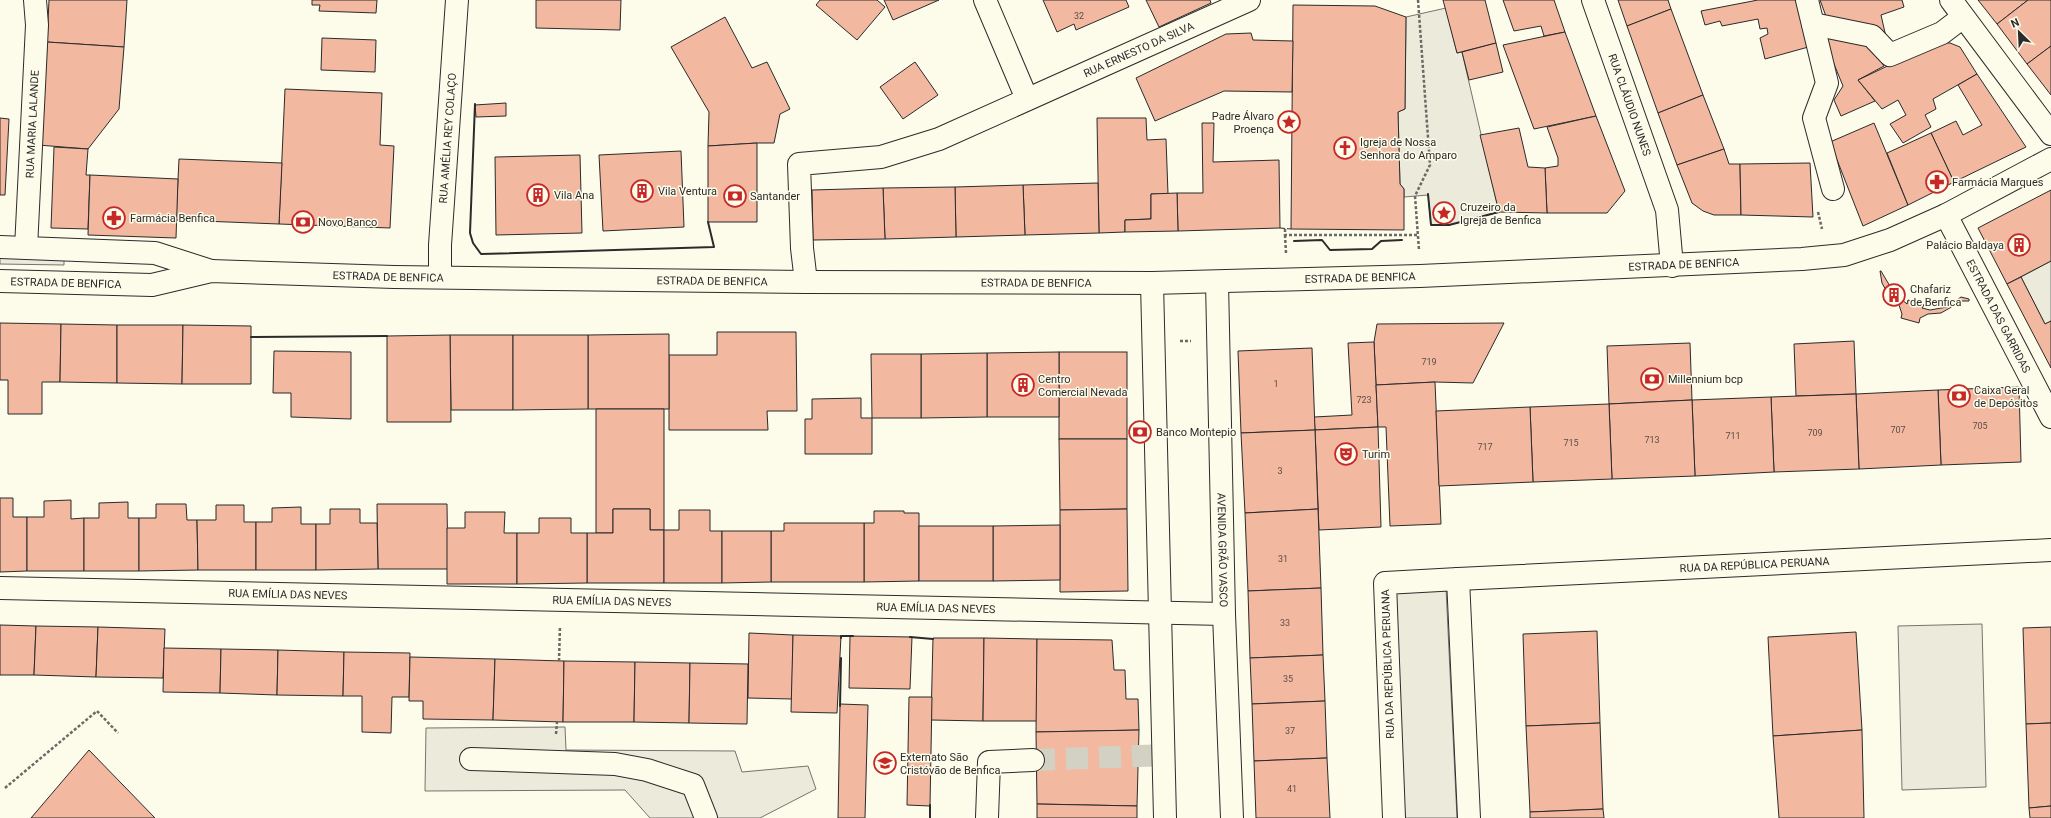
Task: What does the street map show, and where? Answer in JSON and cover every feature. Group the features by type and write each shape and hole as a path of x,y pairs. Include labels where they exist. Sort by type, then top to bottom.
{"street":[{"name":"RUA MARIA LALANDE","path":"26,248 37,26 36,0"},
{"name":"RUA AMÉLIA REY COLAÇO","path":"440,278 440,245 457,0"},
{"path":"985,0 1027,99"},
{"name":"RUA ERNESTO DA SILVA","path":"806,282 802,248 799,164 881,157 939,139 1249,0"},
{"name":"RUA CLÁUDIO NUNES","path":"1593,0 1667,210 1672,266"},
{"path":"1807,0 1827,83 1814,118 1833,189"},
{"path":"1813,24 1872,36 1890,55 1942,33 1957,8 2051,134"},
{"name":"ESTRADA DE BENFICA","path":"0,282 152,285 211,271 440,278 806,282 1152,283 1420,276 1672,266 1802,259 1844,254 1890,240 1946,215 2051,159"},
{"name":"ESTRADA DAS GARRIDAS","path":"1946,215 2051,417"},
{"path":"0,247 155,253 211,271"},
{"name":"AVENIDA GRÃO VASCO","path":"1217,282 1224,614 1232,818"},
{"path":"1152,283 1165,818"},
{"name":"RUA DA REPÚBLICA PERUANA","path":"1394,818 1385,583 2051,550"},
{"path":"1458,579 1470,818"},
{"name":"RUA EMÍLIA DAS NEVES","path":"0,588 1224,614"},
{"path":"471,759 615,764 647,770 693,785 706,818"},
{"path":"986,818 989,762 1033,760"}],"path":[{"path":"1418,0 1430,165 1416,196 1420,276"},
{"path":"1285,229 1285,235 1418,234"},
{"path":"1154,342 1219,340"},
{"path":"559,661 561,600"},
{"path":"5,788 97,711 118,734"}],"shaded area":[{"path":"1446,8 1457,53 1462,52 1499,212 1449,225 1431,225 1428,195 1404,197 1404,189 1400,184 1398,112 1405,109 1406,17"},
{"path":"0,257 64,258 64,265 0,264"},
{"path":"2051,261 2051,321 2045,324 2021,277"},
{"path":"1446,588 1457,818 1405,818 1393,591"},
{"path":"1982,624 1986,787 1902,790 1898,626"},
{"path":"565,727 566,750 735,751 742,772 808,766 816,789 760,818 650,818 625,790 425,791 426,728"}],"building":[{"path":"49,0 127,0 124,47 47,42"},
{"path":"312,0 377,0 376,13 319,11 320,5 312,5"},
{"path":"536,0 621,0 620,30 536,28"},
{"path":"820,0 877,0 885,7 857,40 816,5"},
{"path":"884,0 939,0 893,20"},
{"path":"1043,0 1126,0 1129,7 1076,30 1074,24 1057,32"},
{"path":"1146,0 1210,0 1211,3 1159,27"},
{"path":"1443,0 1485,0 1496,43 1457,53"},
{"path":"1503,0 1554,0 1565,32 1544,36 1541,26 1514,31"},
{"path":"1618,0 1668,0 1671,9 1627,26"},
{"path":"1758,0 1799,0 1812,46 1765,59 1760,38 1768,34 1767,28 1760,29 1758,19 1722,26 1720,21 1705,25 1701,11"},
{"path":"1820,0 1902,0 1904,7 1881,15 1886,37 1827,19"},
{"path":"1978,0 2028,0 1997,24"},
{"path":"2028,0 2051,0 2051,46 2027,64 1997,24"},
{"name":"Igreja de Nossa Senhora do Amparo","path":"1293,5 1375,6 1406,17 1405,109 1398,112 1400,184 1404,189 1404,230 1291,229"},
{"path":"1671,9 1703,95 1658,113 1627,26"},
{"path":"725,17 752,68 767,62 790,109 780,114 774,143 708,146 709,112 671,47"},
{"path":"1820,30 1866,38 1884,66 1858,80 1875,101 1841,116 1834,100 1843,86"},
{"path":"1565,32 1596,116 1534,129 1503,45"},
{"path":"1251,33 1253,40 1293,41 1292,92 1224,91 1155,121 1136,78 1226,34"},
{"path":"322,38 376,40 375,72 321,70"},
{"path":"47,42 124,47 119,109 88,149 38,145"},
{"path":"1938,42 1950,43 1960,47 1977,74 1933,99 1936,109 1925,115 1931,127 1903,143 1890,124 1906,115 1898,100 1882,109 1858,80"},
{"path":"1496,43 1503,72 1469,80 1462,52"},
{"path":"2051,46 2051,95 2027,64"},
{"path":"915,62 938,95 903,119 880,87"},
{"path":"1977,74 2026,147 1954,182 1931,133 1956,121 1963,135 1982,125 1958,85"},
{"path":"285,89 382,93 380,145 394,146 390,228 279,224"},
{"path":"1703,95 1724,149 1677,165 1658,113"},
{"path":"506,103 506,116 476,117 475,105"},
{"path":"1596,116 1625,191 1607,213 1547,213 1545,168 1558,166 1558,158 1547,127"},
{"path":"0,118 9,119 5,195 0,195"},
{"path":"1097,118 1146,118 1147,140 1166,139 1168,194 1151,194 1151,219 1125,220 1125,232 1099,233"},
{"path":"1202,123 1214,123 1213,162 1279,160 1280,228 1178,231 1177,193 1203,193"},
{"path":"1874,123 1908,205 1863,226 1830,142"},
{"path":"1519,128 1528,167 1545,168 1547,213 1499,212 1480,135"},
{"path":"1931,133 1954,182 1908,205 1887,153"},
{"path":"757,143 757,222 708,222 708,146"},
{"path":"54,147 88,149 86,175 90,175 88,229 51,228"},
{"path":"1724,149 1729,164 1740,164 1741,215 1714,215 1703,211 1692,203 1677,165"},
{"name":"Vila Ventura","path":"681,151 684,227 603,231 599,155"},
{"name":"Vila Ana","path":"580,155 582,233 496,235 495,157"},
{"path":"179,159 282,163 279,224 176,220"},
{"path":"1810,163 1813,217 1741,215 1740,164"},
{"path":"90,175 178,179 176,238 88,235"},
{"path":"1098,183 1099,233 1025,235 1023,185"},
{"path":"1023,185 1025,235 956,237 955,187"},
{"path":"955,187 956,237 885,239 883,188"},
{"path":"883,188 885,239 813,240 812,190"},
{"name":"Palácio Baldaya","path":"2051,190 2051,261 2007,284 1978,228"},
{"path":"1177,193 1178,231 1125,232 1125,220 1151,219 1151,194"},
{"name":"Chafariz de Benfica","path":"1880,271 1894,293 1907,304 1908,300 1924,305 1922,308 1930,310 1947,307 1961,297 1969,299 1969,301 1962,301 1941,313 1928,314 1920,318 1919,323 1901,318 1902,314 1899,305 1888,294 1882,283"},
{"path":"2021,277 2045,324 2051,321 2051,368 2007,284"},
{"path":"0,323 61,324 60,382 42,382 42,414 8,414 8,380 0,380"},
{"path":"1504,323 1473,383 1435,382 1376,385 1374,342 1377,324"},
{"path":"61,324 117,325 117,383 60,382"},
{"path":"117,325 183,325 182,384 117,383"},
{"path":"183,325 251,326 251,384 182,384"},
{"path":"717,332 796,332 797,411 767,411 768,430 669,430 669,355 717,355"},
{"path":"669,334 669,409 588,409 588,335"},
{"path":"450,335 513,335 513,410 451,410"},
{"path":"450,335 451,422 387,422 387,336"},
{"path":"513,335 588,335 588,409 513,410"},
{"path":"1854,341 1856,394 1796,396 1794,344"},
{"path":"1374,342 1378,427 1315,430 1314,417 1352,415 1348,343"},
{"path":"1690,343 1692,400 1609,404 1607,346"},
{"path":"1312,348 1315,430 1241,433 1238,351"},
{"path":"274,351 351,352 351,419 291,417 291,393 273,393"},
{"path":"1059,352 1127,352 1127,439 1059,439"},
{"name":"Centro Comercial Nevada","path":"1059,352 1059,417 987,417 987,353"},
{"path":"987,353 987,417 921,418 921,354"},
{"path":"871,354 921,354 921,418 872,418"},
{"path":"1435,382 1441,524 1390,526 1386,427 1378,427 1376,385"},
{"path":"2019,387 2021,462 1941,465 1938,390"},
{"path":"1938,390 1941,465 1859,469 1856,394"},
{"path":"1856,394 1859,469 1774,472 1771,397"},
{"path":"1771,397 1774,472 1695,476 1692,400"},
{"path":"861,398 861,418 872,418 872,454 805,454 805,419 812,419 812,399"},
{"path":"1692,400 1695,476 1612,479 1609,404"},
{"path":"1609,404 1612,479 1533,482 1530,407"},
{"path":"1530,407 1533,482 1439,486 1436,411"},
{"path":"596,409 664,409 664,530 650,530 650,509 613,509 613,533 596,533"},
{"path":"1378,427 1381,527 1319,530 1315,430"},
{"path":"1315,430 1318,509 1245,513 1241,433"},
{"path":"1059,439 1127,439 1127,509 1060,510"},
{"path":"0,498 13,498 13,517 27,517 27,571 0,572"},
{"path":"71,500 71,519 84,518 84,571 27,571 27,517 44,517 44,501"},
{"path":"128,502 128,518 139,518 139,571 84,571 84,518 99,518 99,503"},
{"path":"156,504 186,504 187,520 197,520 198,570 139,571 139,518 156,518"},
{"path":"377,504 447,504 448,569 378,569"},
{"path":"216,505 244,505 244,522 256,522 256,570 198,570 197,520 216,520"},
{"path":"301,507 301,524 316,524 316,570 256,570 256,522 272,522 272,508"},
{"path":"330,509 360,509 360,523 377,523 378,569 316,570 316,524 330,524"},
{"path":"613,509 650,509 650,530 664,530 664,583 587,583 587,533 613,533"},
{"path":"1127,509 1128,591 1060,592 1060,510"},
{"path":"1318,509 1321,588 1248,591 1245,513"},
{"path":"679,510 710,510 710,531 722,531 722,583 664,583 664,530 679,530"},
{"path":"874,511 904,511 904,513 919,513 919,581 864,582 864,523 874,523"},
{"path":"465,512 505,512 504,533 517,533 517,584 447,584 447,528 465,528"},
{"path":"539,518 571,518 571,533 587,533 587,583 517,584 517,533 539,533"},
{"path":"784,523 864,523 864,582 771,582 771,531 784,531"},
{"path":"1060,525 1060,580 993,581 993,526"},
{"path":"919,526 993,526 993,581 919,581"},
{"path":"722,531 771,531 771,582 722,583"},
{"path":"1321,588 1323,655 1250,658 1248,591"},
{"path":"0,625 36,626 34,675 0,675"},
{"path":"36,626 98,627 96,677 34,675"},
{"path":"98,627 165,629 163,678 96,677"},
{"path":"2051,627 2051,723 2026,724 2023,628"},
{"path":"1597,631 1600,723 1526,726 1523,634"},
{"path":"1856,632 1862,730 1773,736 1768,637"},
{"path":"749,633 793,635 792,699 748,698"},
{"path":"793,635 841,636 837,713 791,712"},
{"path":"850,636 912,637 910,689 849,688"},
{"path":"933,638 984,638 983,721 931,720"},
{"path":"984,638 1037,639 1037,721 983,721"},
{"path":"1037,639 1112,640 1114,670 1125,670 1126,699 1138,699 1139,730 1036,732"},
{"path":"164,648 221,649 220,693 163,692"},
{"path":"221,649 278,650 277,695 220,693"},
{"path":"278,650 344,652 343,696 277,695"},
{"path":"344,652 410,653 409,697 392,697 391,733 362,732 362,696 343,696"},
{"path":"1323,655 1325,701 1252,704 1250,658"},
{"path":"410,657 495,659 493,720 423,719 423,701 409,701"},
{"path":"495,659 564,661 563,722 493,720"},
{"path":"564,661 635,662 634,722 563,722"},
{"path":"635,662 690,663 689,723 634,722"},
{"path":"690,663 748,664 747,724 689,723"},
{"path":"909,697 932,697 930,806 907,805"},
{"path":"1325,701 1327,758 1254,761 1252,704"},
{"path":"840,704 868,705 865,818 838,818"},
{"path":"1600,723 1603,809 1530,812 1526,726"},
{"path":"2051,723 2051,806 2029,808 2026,724"},
{"path":"1139,730 1137,806 1037,804 1036,732"},
{"path":"1862,730 1864,818 1779,818 1773,736"},
{"path":"89,750 155,818 31,818"},
{"path":"1327,758 1330,818 1256,818 1254,761"},
{"path":"1037,804 1137,806 1137,818 1037,818"},
{"path":"2051,806 2051,818 2030,818 2029,808"},
{"path":"1603,809 1604,818 1530,818 1530,812"}],"tunnel":[{"path":"1033,760 1164,755"}],"fence":[{"path":"1280,228 1291,229"}],"wall":[{"path":"475,104 470,233 473,243 481,254 714,247 708,222"},
{"path":"1428,194 1431,225 1449,225 1499,212"},
{"path":"1294,241 1322,240 1330,250 1372,249 1381,241 1402,240"},
{"path":"251,337 387,336"},
{"path":"841,638 841,636 853,636"},
{"path":"910,637 933,639"},
{"path":"840,706 841,658"},
{"path":"930,805 930,818"}],"place":[{"name":"Padre Álvaro Proença","path":"1289,122"},
{"name":"Igreja de Nossa Senhora do Amparo","path":"1345,148"},
{"name":"Farmácia Marques","path":"1937,182"},
{"name":"Vila Ventura","path":"642,191"},
{"name":"Vila Ana","path":"538,195"},
{"name":"Santander","path":"735,196"},
{"name":"Cruzeiro da Igreja de Benfica","path":"1444,213"},
{"name":"Farmácia Benfica","path":"114,218"},
{"name":"Novo Banco","path":"303,222"},
{"name":"Palácio Baldaya","path":"2019,245"},
{"name":"Chafariz de Benfica","path":"1894,295"},
{"name":"Millennium bcp","path":"1652,379"},
{"name":"Centro Comercial Nevada","path":"1023,385"},
{"name":"Caixa Geral de Depósitos","path":"1959,396"},
{"name":"Banco Montepio","path":"1140,432"},
{"name":"Turim","path":"1346,454"},
{"name":"Externato São Cristóvão de Benfica","path":"885,763"}]}
